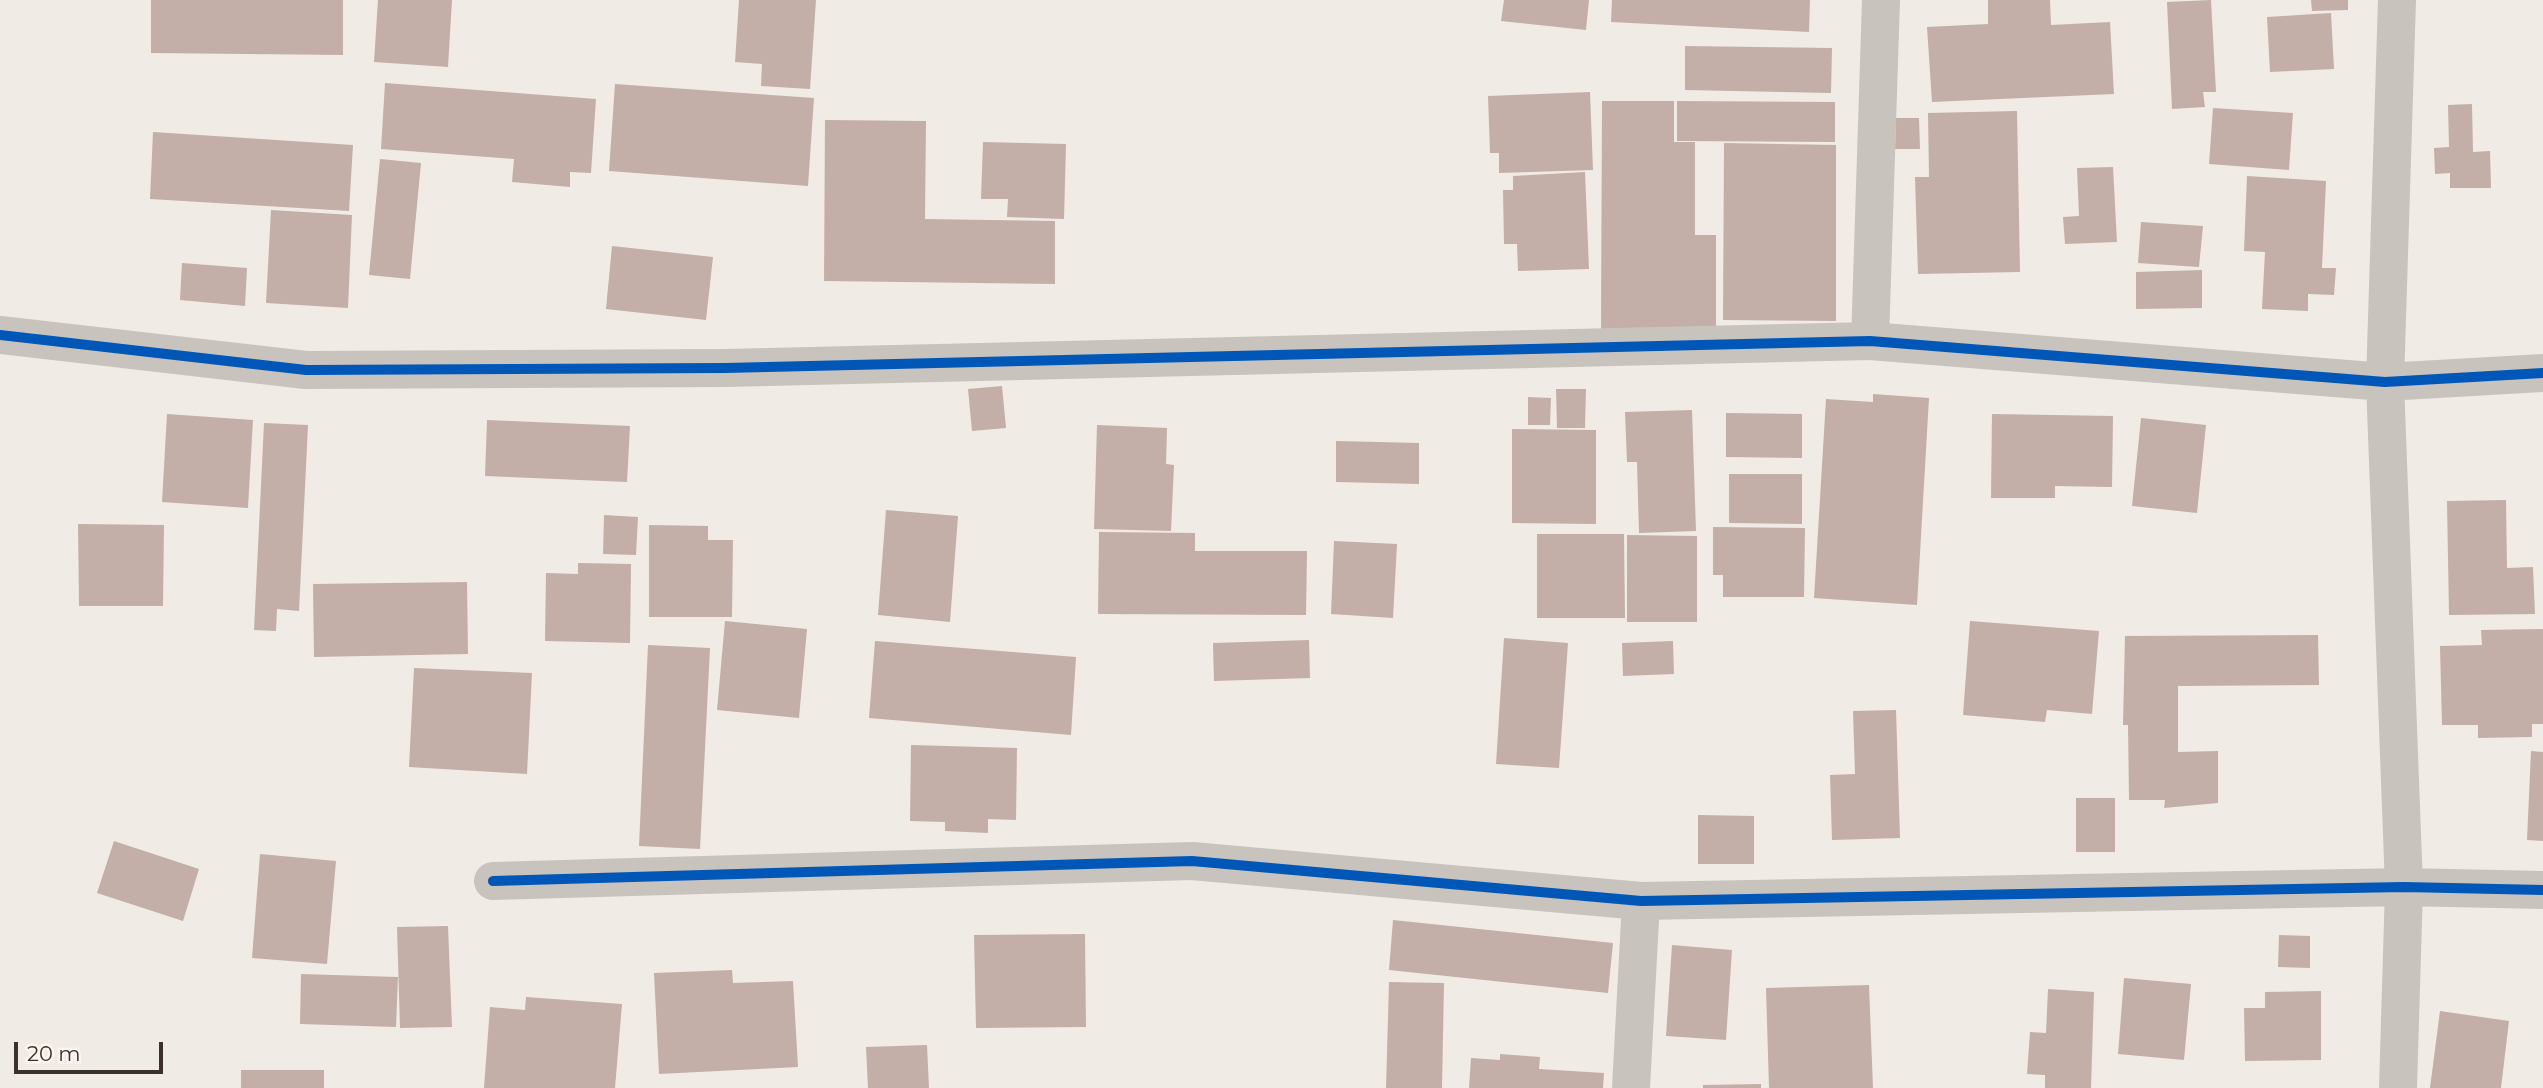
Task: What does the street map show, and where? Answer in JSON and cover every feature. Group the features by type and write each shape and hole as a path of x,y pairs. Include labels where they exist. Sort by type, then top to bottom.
{"street":[{"path":"1870,341 1881,0"},
{"path":"2397,0 2385,382 2404,887 2398,1088"},
{"path":"0,335 306,370 739,368 1870,341 2385,382 2543,373"},
{"path":"493,881 1192,862 1641,901 2404,887 2543,890"},
{"path":"1631,1088 1641,901"}],"building":[{"path":"151,0 343,0 343,55 151,53"},
{"path":"378,0 452,0 448,67 374,62"},
{"path":"739,0 816,0 810,89 761,86 762,64 735,62"},
{"path":"1504,0 1589,0 1586,30 1501,21"},
{"path":"1612,0 1810,0 1809,32 1611,22"},
{"path":"1988,0 2050,0 2051,25 2110,22 2114,94 1932,102 1927,27 1988,24"},
{"path":"2211,0 2216,92 2203,92 2205,107 2172,109 2167,2"},
{"path":"2311,0 2348,0 2348,10 2312,11"},
{"path":"2331,13 2334,69 2270,72 2267,17"},
{"path":"1685,46 1832,48 1831,93 1685,90"},
{"path":"385,83 596,99 591,173 570,172 570,187 512,182 514,159 381,149"},
{"path":"615,84 814,98 808,186 609,171"},
{"path":"1590,92 1593,170 1499,173 1499,153 1490,153 1488,96"},
{"path":"1602,101 1674,101 1674,142 1695,142 1695,235 1716,235 1716,331 1601,330"},
{"path":"1677,101 1835,102 1835,142 1677,141"},
{"path":"2472,104 2473,152 2490,151 2491,188 2450,188 2450,173 2435,174 2434,148 2449,147 2448,105"},
{"path":"2213,108 2293,113 2289,170 2209,164"},
{"path":"2017,111 2020,272 1918,274 1915,177 1929,177 1928,113"},
{"path":"1896,118 1919,118 1920,149 1895,149"},
{"path":"825,120 926,121 925,219 1055,221 1055,284 824,281"},
{"path":"153,132 353,145 349,211 150,199"},
{"path":"983,142 1066,144 1064,219 1007,217 1008,199 981,199"},
{"path":"1724,143 1836,145 1836,321 1723,320"},
{"path":"380,159 421,163 410,279 369,275"},
{"path":"2113,167 2117,242 2065,244 2063,217 2079,216 2077,168"},
{"path":"1585,172 1589,269 1518,271 1517,244 1504,244 1503,190 1513,190 1513,176"},
{"path":"2247,176 2326,181 2322,268 2336,268 2334,295 2308,294 2308,311 2262,309 2265,252 2244,251"},
{"path":"271,210 352,215 348,308 266,303"},
{"path":"2141,222 2203,226 2199,267 2138,263"},
{"path":"612,246 713,257 706,320 606,309"},
{"path":"182,263 247,268 245,306 180,300"},
{"path":"2202,270 2202,308 2136,309 2136,272"},
{"path":"1002,386 1006,428 972,431 968,389"},
{"path":"1556,389 1586,389 1585,428 1557,428"},
{"path":"1873,394 1929,398 1917,605 1814,598 1826,399 1873,402"},
{"path":"1528,397 1551,398 1550,425 1528,425"},
{"path":"1692,410 1696,531 1639,533 1637,462 1627,462 1625,412"},
{"path":"1726,413 1802,414 1802,458 1726,457"},
{"path":"167,414 253,420 248,508 162,502"},
{"path":"1992,414 2113,416 2112,487 2055,486 2055,498 1991,498"},
{"path":"2141,418 2206,425 2197,513 2132,506"},
{"path":"487,420 630,426 627,482 485,476"},
{"path":"264,423 308,425 299,611 277,609 276,631 254,630"},
{"path":"1097,425 1167,428 1166,464 1174,465 1171,531 1094,529"},
{"path":"1512,429 1596,430 1596,524 1512,523"},
{"path":"1336,441 1419,443 1419,484 1336,482"},
{"path":"1729,474 1802,474 1802,524 1729,523"},
{"path":"2506,500 2507,568 2533,567 2535,614 2449,615 2447,501"},
{"path":"886,510 958,516 950,622 878,615"},
{"path":"604,515 638,517 636,555 603,554"},
{"path":"78,524 164,525 163,606 79,606"},
{"path":"649,525 708,526 708,540 733,540 732,617 649,617"},
{"path":"1713,527 1805,528 1804,597 1723,597 1723,575 1713,575"},
{"path":"1099,532 1195,533 1195,551 1307,551 1306,615 1098,614"},
{"path":"1537,534 1624,534 1625,618 1537,618"},
{"path":"1627,535 1697,536 1697,622 1627,622"},
{"path":"1334,541 1397,544 1393,618 1331,614"},
{"path":"578,563 631,564 630,643 545,641 546,573 578,574"},
{"path":"467,582 468,654 314,657 313,584"},
{"path":"725,621 807,629 799,718 717,710"},
{"path":"1970,621 2099,631 2092,714 2047,710 2045,722 1963,715"},
{"path":"2543,629 2543,724 2532,724 2532,737 2478,738 2478,725 2442,725 2440,646 2482,645 2481,630"},
{"path":"2318,635 2319,685 2178,686 2178,752 2218,751 2218,803 2164,808 2165,800 2129,800 2128,725 2123,725 2125,636"},
{"path":"1504,638 1568,643 1559,768 1496,764"},
{"path":"1309,640 1310,678 1214,681 1213,643"},
{"path":"875,641 1076,657 1071,735 869,718"},
{"path":"1673,641 1674,674 1623,676 1622,643"},
{"path":"648,645 710,648 700,849 639,846"},
{"path":"414,668 532,673 527,774 409,767"},
{"path":"1896,710 1900,838 1832,840 1830,775 1855,774 1853,711"},
{"path":"911,745 1017,748 1016,820 988,819 988,833 945,831 945,822 910,821"},
{"path":"2531,751 2543,752 2543,841 2527,840"},
{"path":"2076,798 2115,798 2115,852 2076,852"},
{"path":"1698,815 1754,816 1754,864 1698,864"},
{"path":"114,841 199,869 183,921 97,893"},
{"path":"260,854 336,861 327,964 252,958"},
{"path":"1393,920 1613,943 1608,993 1389,970"},
{"path":"448,926 452,1027 400,1028 397,927"},
{"path":"1085,934 1086,1027 976,1028 974,935"},
{"path":"2279,935 2310,936 2310,968 2278,967"},
{"path":"1672,945 1732,950 1726,1040 1666,1036"},
{"path":"732,970 733,983 793,981 798,1067 659,1074 654,973"},
{"path":"301,974 398,977 396,1027 300,1024"},
{"path":"2124,978 2191,984 2184,1060 2118,1054"},
{"path":"1389,982 1444,983 1442,1088 1386,1088"},
{"path":"1869,985 1873,1088 1769,1088 1766,988"},
{"path":"2048,989 2094,992 2091,1088 2045,1088 2045,1075 2027,1074 2030,1032 2046,1033"},
{"path":"2321,991 2321,1060 2245,1061 2244,1008 2265,1008 2265,992"},
{"path":"526,997 622,1004 615,1088 484,1088 490,1007 525,1010"},
{"path":"2440,1011 2509,1021 2501,1088 2430,1088"},
{"path":"927,1045 929,1088 868,1088 866,1047"},
{"path":"1500,1054 1540,1057 1539,1069 1604,1073 1603,1088 1469,1088 1471,1058 1500,1060"},
{"path":"241,1070 324,1070 324,1088 241,1088"},
{"path":"1761,1084 1761,1088 1703,1088 1703,1085"}],"cycle path":[{"path":"0,335 306,370 725,368 1870,341 2385,382 2543,373"},
{"path":"493,881 1192,861 1641,901 2404,887 2543,890"}]}
